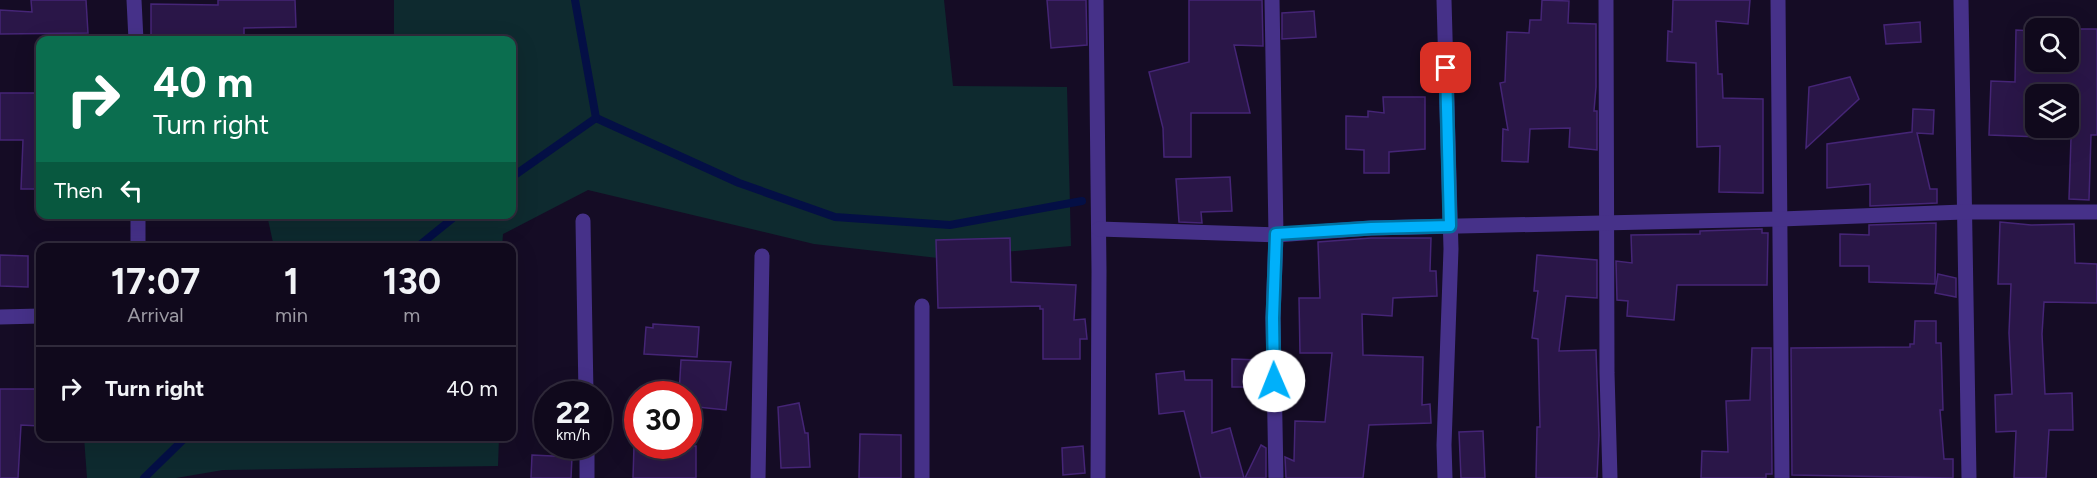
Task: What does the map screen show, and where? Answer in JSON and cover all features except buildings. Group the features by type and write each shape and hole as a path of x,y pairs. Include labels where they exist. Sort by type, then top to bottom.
{"street":[{"path":"134,0 136,36"},
{"path":"1096,0 1099,229 1098,478"},
{"path":"1272,0 1276,234 1273,318 1276,478"},
{"path":"1444,0 1450,226 1445,478"},
{"path":"1606,0 1607,373 1610,478"},
{"path":"1778,0 1782,478"},
{"path":"1961,0 1969,478"},
{"path":"1099,229 1276,234 1371,228 1781,219 1964,212 2097,212"},
{"path":"138,219 138,243"},
{"path":"582,221 586,381"},
{"path":"758,478 762,256"},
{"path":"922,306 922,478"},
{"path":"0,317 36,316"},
{"path":"586,459 587,478"}],"green space":[{"path":"394,0 944,0 953,86 1067,87 1071,246 938,258 814,244 588,190 503,234 502,243 273,243 268,219 516,219 516,36 394,36"},
{"path":"84,441 499,441 498,466 223,470 176,478 87,478"}],"waterway":[{"path":"516,174 596,118 575,0"},
{"path":"596,118 739,183 835,217 950,225 1082,201"},
{"path":"422,243 452,219"},
{"path":"144,478 182,441"}],"route":[{"path":"1274,381 1273,318 1276,234 1450,226 1446,68"}]}
